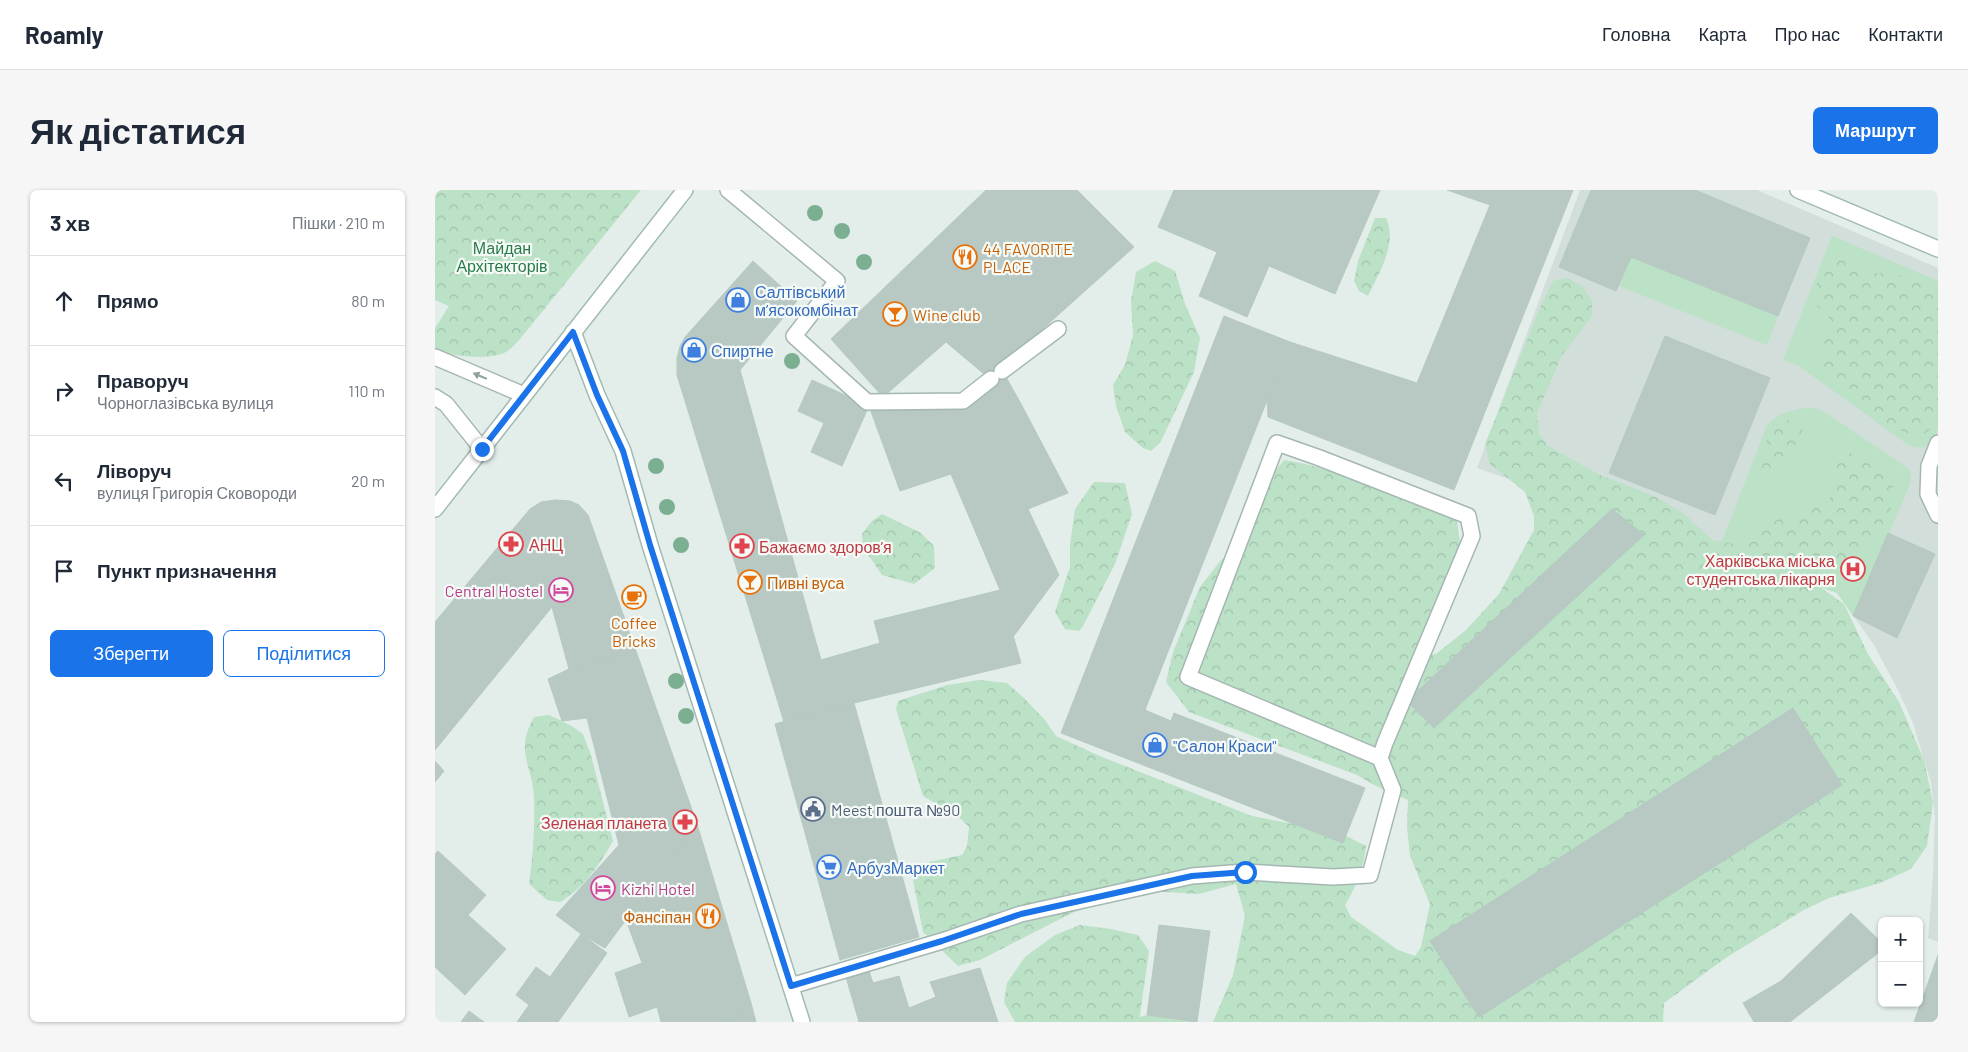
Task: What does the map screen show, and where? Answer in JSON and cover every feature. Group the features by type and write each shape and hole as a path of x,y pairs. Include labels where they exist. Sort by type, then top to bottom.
{"street":[{"path":"435,509 685,190"},
{"path":"727,190 837,280 794,336 867,402 963,401 1058,329"},
{"path":"1798,190 1938,249"},
{"path":"573,332 597,395 623,451 650,545 802,1022"},
{"path":"435,357 524,395"},
{"path":"435,397 446,404 482,449"},
{"path":"791,986 942,941 1021,914 1192,876 1245,872 1333,877 1370,875 1393,790 1380,758 1472,536 1468,516 1317,456 1277,443 1188,676 1380,758"},
{"path":"1938,443 1929,466 1928,494 1938,515"}],"shaded area":[{"name":"Харківська міська студентська лікарня","path":"1580,190 1757,190 1938,268 1938,942 1928,938 1935,818 1931,782 1913,723 1898,690 1874,645 1837,593 1477,468"}],"green space":[{"name":"Майдан Архітекторів","path":"435,190 641,190 520,339 506,352 499,355 481,357 461,356 435,350 435,328 449,306 435,300"},
{"path":"1375,218 1386,218 1390,238 1386,258 1368,296 1359,291 1354,281 1358,261"},
{"path":"1832,236 1938,281 1938,428 1931,443 1925,447 1910,446 1799,366 1783,360"},
{"path":"1836,254 1848,257 1868,273 1906,276 1938,288 1938,415 1933,427 1919,438 1892,427 1829,381 1821,371 1822,344 1829,336 1832,321 1813,302 1820,268"},
{"path":"1631,257 1778,316 1767,345 1619,286"},
{"path":"1155,261 1175,271 1185,304 1200,338 1194,372 1160,443 1151,451 1143,448 1125,432 1116,406 1113,385 1125,365 1133,335 1131,301 1136,272"},
{"path":"1568,278 1583,287 1592,301 1592,316 1562,355 1537,413 1539,434 1548,446 1600,475 1658,498 1684,514 1712,540 1734,544 1774,521 1813,508 1828,500 1835,492 1835,466 1837,458 1851,453 1875,467 1890,481 1894,494 1893,503 1878,530 1859,549 1819,573 1820,587 1844,604 1868,654 1899,702 1924,760 1933,803 1927,846 1911,869 1880,883 1829,898 1802,911 1727,957 1664,1003 1663,1022 1213,1022 1233,975 1245,916 1236,884 1199,894 1164,892 1120,894 1072,913 980,960 958,966 923,932 913,880 925,863 962,855 967,846 969,827 959,817 923,796 896,709 898,701 947,685 980,680 1007,683 1045,720 1056,736 1102,757 1252,816 1340,833 1366,846 1359,877 1345,905 1351,917 1398,950 1415,956 1421,947 1430,904 1410,856 1407,827 1408,800 1357,775 1189,712 1166,682 1173,652 1200,587 1221,560 1247,541 1276,470 1284,460 1309,465 1347,477 1420,504 1457,522 1460,542 1416,655 1436,654 1466,630 1499,594 1534,530 1534,516 1525,492 1490,464 1485,444 1540,308 1553,281"},
{"path":"1803,408 1815,408 1826,413 1908,468 1911,476 1910,484 1853,616 1837,593 1718,552 1767,425 1781,414"},
{"path":"1781,420 1794,422 1803,431 1798,444 1785,454 1778,467 1766,477 1760,472 1758,466 1770,429"},
{"path":"1094,482 1125,483 1132,514 1115,564 1083,626 1079,631 1065,629 1055,612 1070,567 1070,545 1075,509"},
{"path":"882,514 921,533 934,546 935,568 914,584 882,575 863,547 862,534 872,521"},
{"path":"549,715 570,725 583,734 591,755 613,841 590,875 576,890 560,902 547,900 529,884 532,863 534,799 526,758 525,740 534,717"},
{"path":"1080,925 1138,935 1149,951 1139,1022 1015,1022 1004,1002 1007,983 1025,957 1055,935"},
{"path":"1147,1015 1197,1022 1124,1022"}],"building":[{"path":"986,190 1077,190 1134,247 999,368 1020,402 1068,493 1028,509 1059,575 1013,637 1000,590 951,474 900,491 869,406 968,408 996,384 946,342 883,397 831,339"},
{"path":"1174,190 1380,190 1335,294 1269,266 1247,317 1199,296 1217,252 1158,227"},
{"path":"1447,190 1573,190 1454,490 1268,417 1267,399 1290,342 1417,383 1490,205"},
{"path":"1591,190 1695,190 1810,238 1778,316 1631,257 1616,291 1559,267"},
{"path":"753,261 797,301 740,370 821,660 880,643 874,621 1000,590 1021,663 854,703 784,722 677,375 677,358 685,337"},
{"path":"1224,316 1290,342 1145,710 1171,721 1174,713 1365,788 1343,843 1061,733"},
{"path":"1665,336 1770,378 1715,515 1609,473"},
{"path":"812,380 869,406 842,466 811,452 824,423 798,411"},
{"path":"555,500 570,501 579,505 588,515 636,651 569,669 552,607 435,750 435,622 530,509 541,502"},
{"path":"1612,509 1644,535 1434,728 1407,701"},
{"path":"1888,533 1935,554 1897,638 1853,616"},
{"path":"636,651 697,824 605,948 581,934 556,915 619,845 587,718 562,721 548,679 569,669"},
{"path":"854,703 919,937 840,960 775,724"},
{"path":"1793,708 1842,785 1479,1017 1430,941"},
{"path":"435,761 444,771 435,782"},
{"path":"697,824 751,1003 726,1022 661,1022 657,1007 629,1017 615,973 642,963 626,920"},
{"path":"438,851 486,895 468,915 506,949 465,995 435,967 435,854"},
{"path":"1851,913 1878,939 1878,953 1790,1022 1754,1022 1743,1003 1781,981"},
{"path":"1159,925 1210,931 1197,1022 1147,1015"},
{"path":"581,934 607,953 558,1022 517,1022 529,1005 516,995 536,967 550,977"},
{"path":"1938,955 1938,1022 1914,1022 1919,1007 1923,1007 1923,997"},
{"path":"980,968 998,1022 859,1022 846,977 869,971 873,983 899,976 909,1008 936,997 930,982"},
{"path":"751,1003 756,1022 726,1022"},
{"path":"469,1011 484,1022 461,1022"}],"place":[{"name":"44 FAVORITE PLACE","path":"965,257"},
{"name":"Салтівський мʼясокомбінат","path":"738,300"},
{"name":"Wine club","path":"895,314"},
{"name":"Спиртне","path":"694,350"},
{"name":"АНЦ","path":"511,544"},
{"name":"Бажаємо здоровʼя","path":"742,546"},
{"name":"Харківська міська студентська лікарня","path":"1853,569"},
{"name":"Пивні вуса","path":"750,582"},
{"name":"Central Hostel","path":"561,590"},
{"name":"Coffee Bricks","path":"634,597"},
{"name":"\"Салон Краси\"","path":"1155,745"},
{"name":"Meest пошта №90","path":"813,809"},
{"name":"Зеленая планета","path":"685,822"},
{"name":"АрбузМаркет","path":"829,867"},
{"name":"Kizhi Hotel","path":"603,888"},
{"name":"Фансіпан","path":"708,916"}],"route":[{"path":"482,449 573,332 597,395 623,451 650,545 729,797 791,986 942,941 1021,914 1192,876 1245,872"}]}
